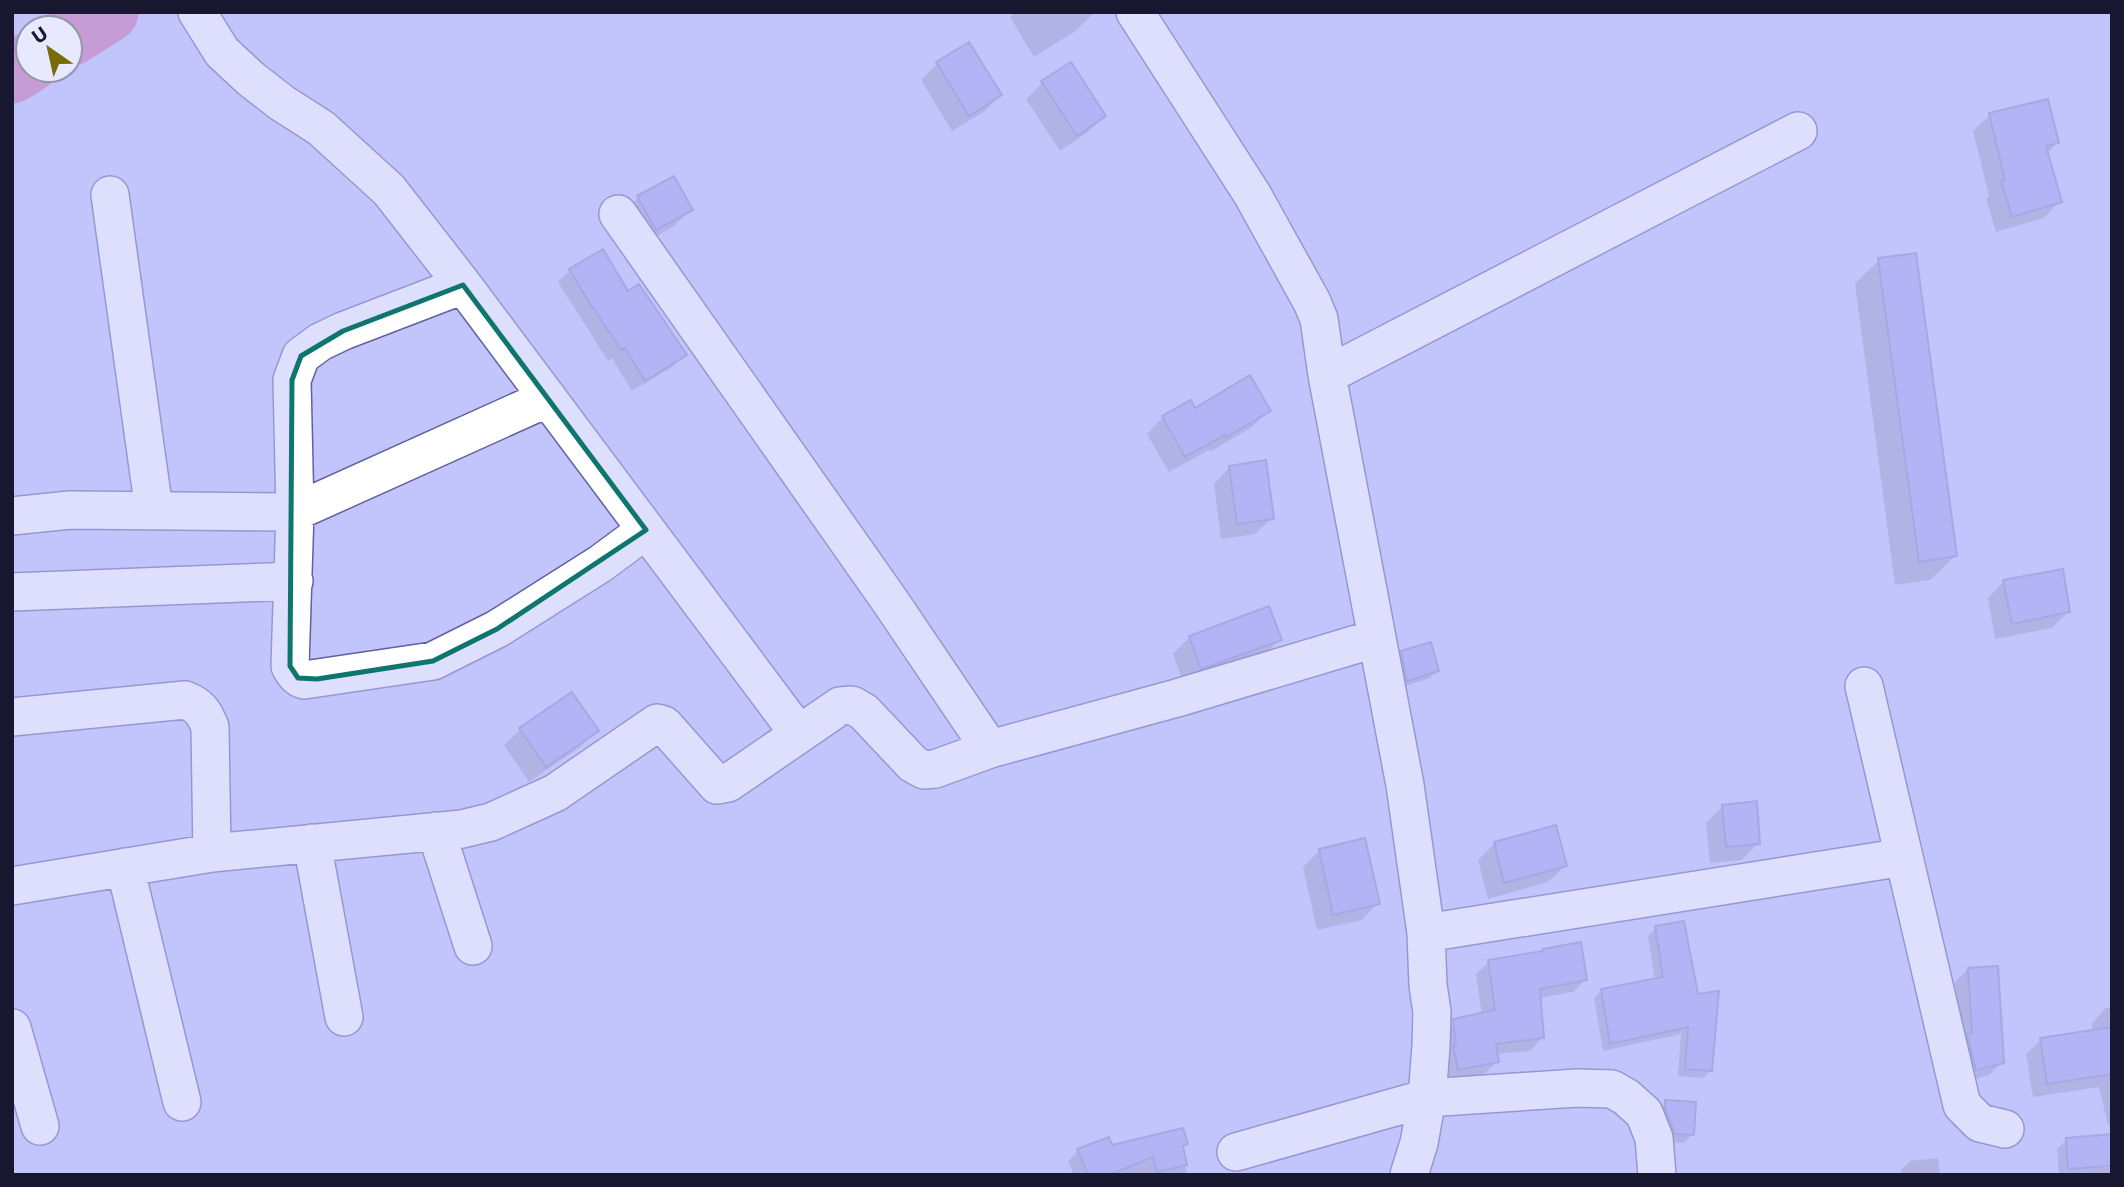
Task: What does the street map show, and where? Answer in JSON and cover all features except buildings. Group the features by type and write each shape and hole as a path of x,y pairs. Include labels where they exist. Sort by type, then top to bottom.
{"street":[{"path":"197,12 222,52 251,79 321,128 389,190 799,734"},
{"path":"1135,12 1252,194 1319,319 1327,375 1405,785 1426,933 1432,1046 1419,1143 1409,1175"},
{"path":"1327,375 1798,131"},
{"path":"110,195 154,510"},
{"path":"618,214 890,601 990,749"},
{"path":"463,285 342,331 301,356 292,380 295,512 290,666 298,678 317,679 433,661 497,629 600,565 646,530"},
{"path":"12,516 70,510 295,512 548,398"},
{"path":"12,592 294,581"},
{"path":"12,886 212,853 462,829 491,822 555,793 654,724 664,725 713,783 721,786 839,706 852,705 864,712 914,764 923,770 935,769 990,749 1177,698 1377,638"},
{"path":"1864,686 1962,1105 1980,1123 2005,1129"},
{"path":"12,717 185,700 196,704 204,711 210,727 212,853"},
{"path":"436,831 473,946"},
{"path":"312,843 344,1017"},
{"path":"1426,933 1904,857"},
{"path":"125,867 182,1102"},
{"path":"12,1028 40,1126"},
{"path":"1236,1152 1427,1098 1577,1088 1612,1089 1644,1113 1654,1138 1657,1175"}],"highlighted area":[{"path":"463,285 646,530 497,629 433,661 317,679 298,678 290,666 292,380 301,356 343,331"}],"waterway":[{"path":"84,27 108,12"}]}
